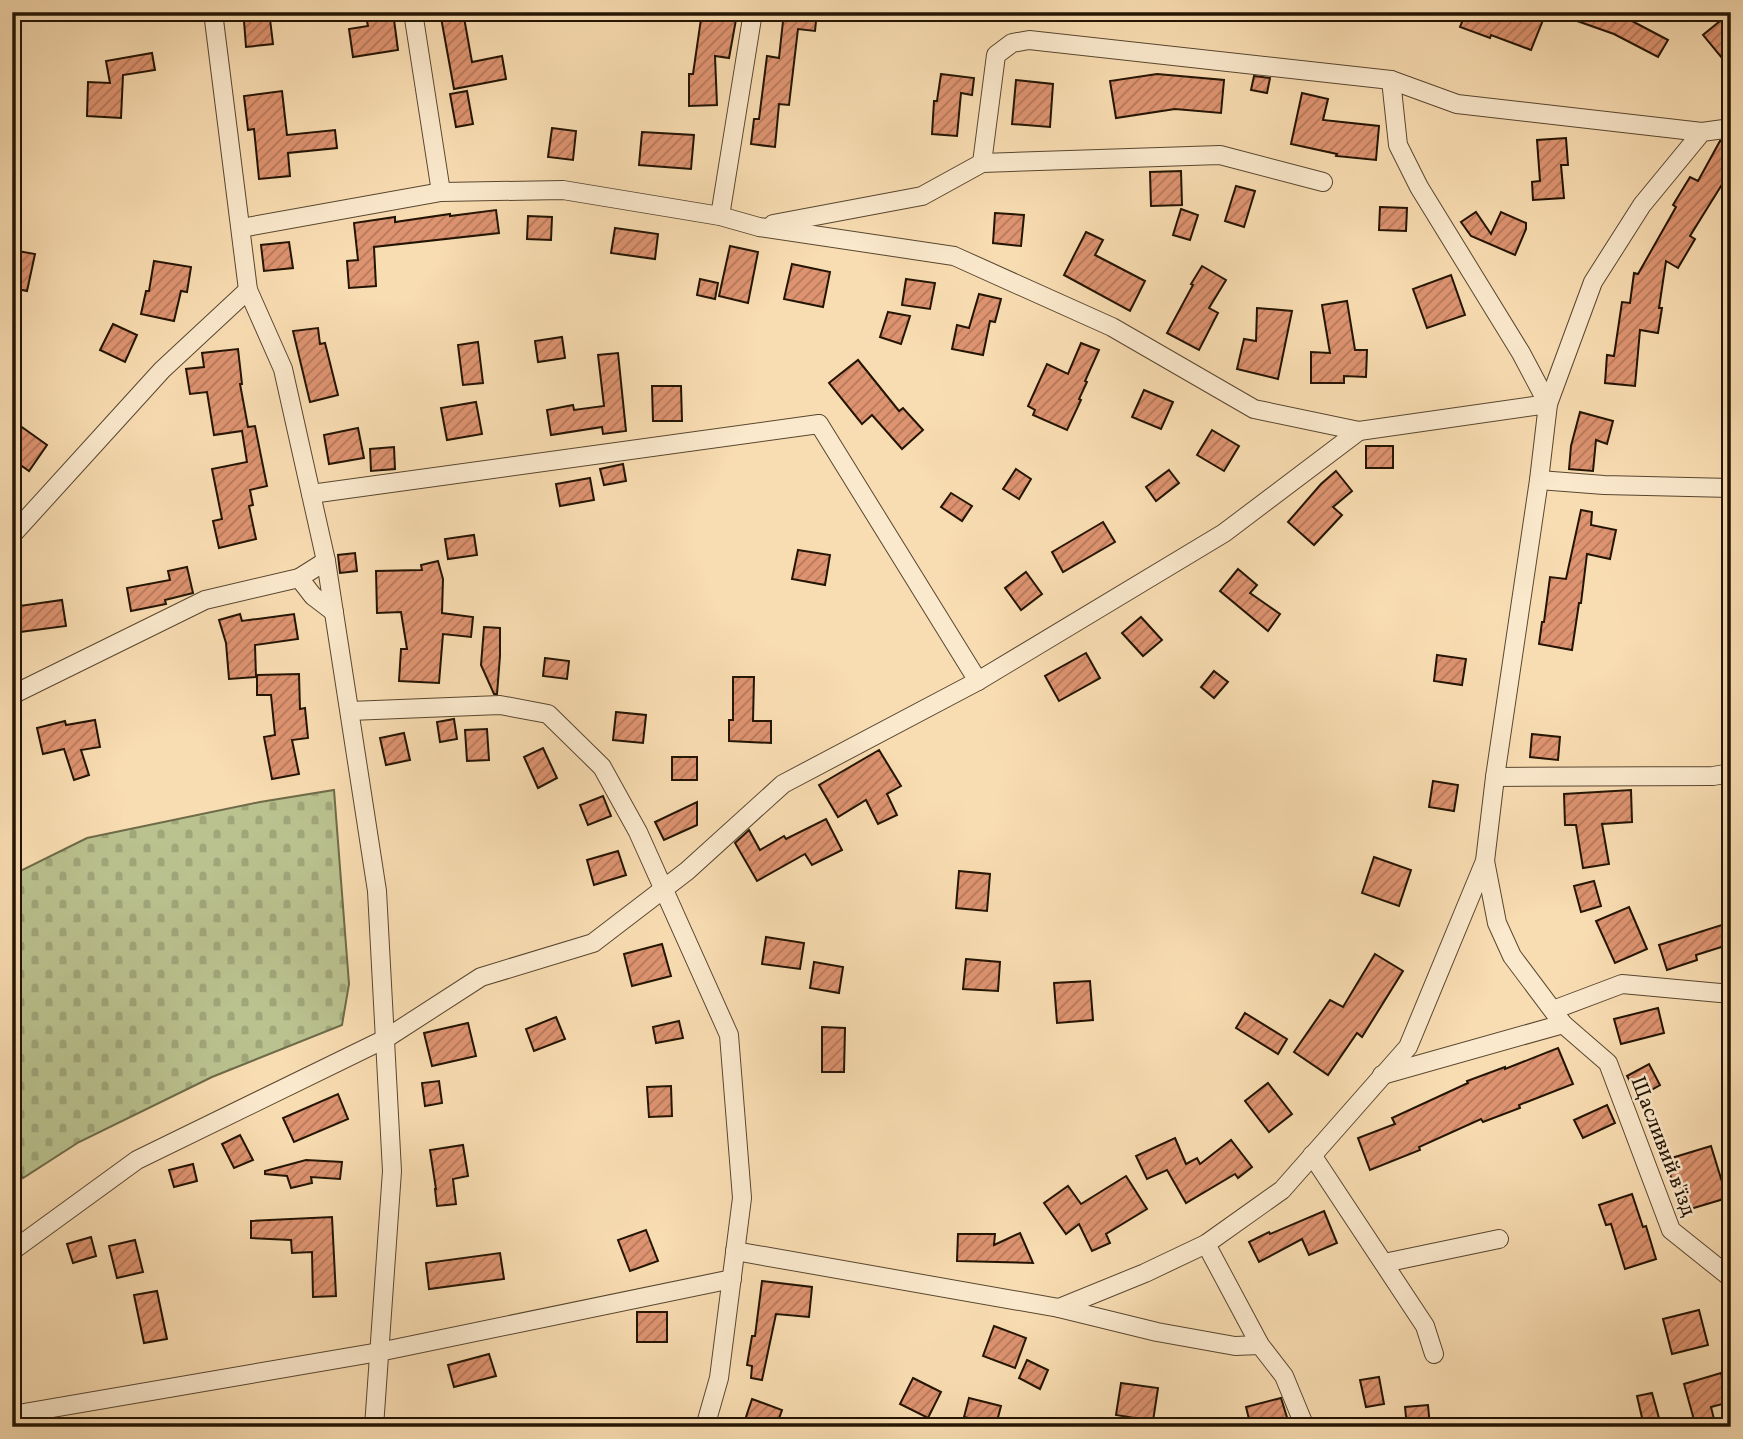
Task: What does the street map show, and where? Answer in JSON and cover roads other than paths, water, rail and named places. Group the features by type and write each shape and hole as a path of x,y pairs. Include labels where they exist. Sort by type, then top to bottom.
{"street":[{"path":"213,12 248,290 283,369 326,561 377,891 392,1171 374,1427"},
{"path":"413,12 441,192"},
{"path":"720,216 753,12"},
{"path":"982,163 996,55 1012,43 1029,40 1391,80 1457,104 1702,132 1731,128"},
{"path":"1391,80 1398,145 1419,187 1521,353 1548,404"},
{"path":"1059,1308 1145,1273 1206,1244 1282,1190 1408,1046 1485,861 1548,404 1593,282 1642,205 1702,132"},
{"path":"759,227 922,196 982,163 1220,155 1323,182"},
{"path":"241,228 441,192 563,190 720,216 759,227 954,256 1112,327 1254,409 1359,431 1548,404"},
{"path":"12,535 162,370 248,290"},
{"path":"311,494 819,424 978,681"},
{"path":"12,1251 137,1160 385,1040 481,977 593,943 687,871 783,784 978,681 1224,533 1359,431"},
{"path":"1539,480 1604,485 1731,488"},
{"path":"12,695 205,600 299,578 326,561"},
{"path":"299,578 313,596 334,612"},
{"path":"350,712 500,705 548,714 603,767 638,832 729,1035 742,1198 719,1378 705,1427"},
{"path":"1495,777 1713,776 1731,773"},
{"name":"Щасливий в'їзд","path":"1485,861 1497,923 1512,956 1558,1017 1608,1063 1671,1230 1731,1278"},
{"path":"1382,1075 1558,1017 1622,984 1731,994"},
{"path":"1312,1156 1425,1326 1434,1354"},
{"path":"1384,1263 1499,1239"},
{"path":"1206,1244 1260,1345 1284,1376 1305,1427"},
{"path":"735,1251 1059,1308 1157,1332 1235,1346 1260,1345"},
{"path":"12,1415 379,1352 732,1279"}]}
